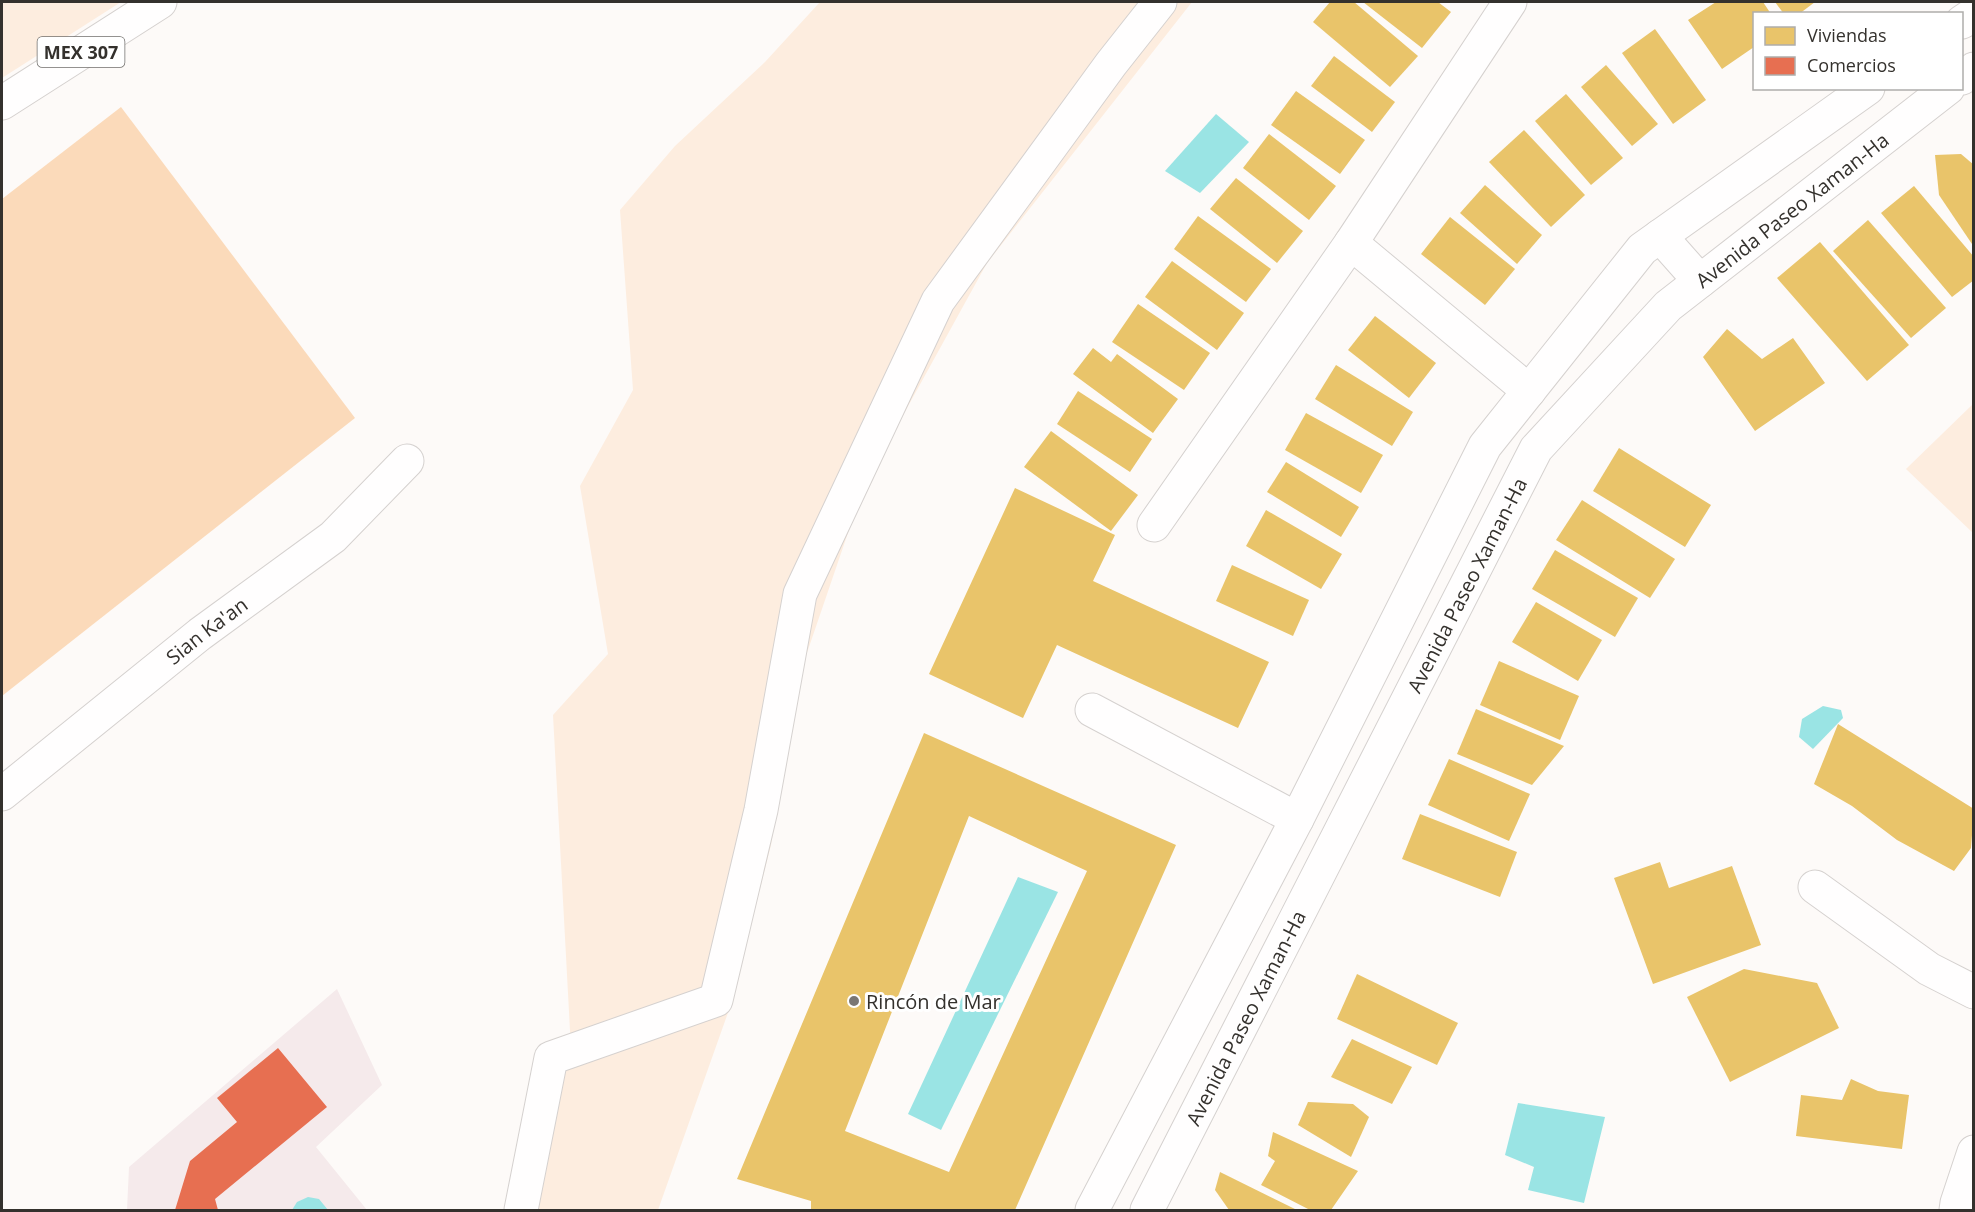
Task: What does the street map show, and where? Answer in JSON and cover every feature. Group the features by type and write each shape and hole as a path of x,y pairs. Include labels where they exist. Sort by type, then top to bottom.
{"main road":[{"name":"MEX 307","path":"2,103 160,2"},
{"path":"521,1210 551,1058 716,1000 761,810 800,594 938,301 1111,64 1160,2"},
{"path":"1154,525 1351,243 1510,2"},
{"path":"1092,1210 1297,819 1485,446 1642,249 1865,90"},
{"name":"Avenida Paseo Xaman-Ha","path":"1147,1210 1536,450 1668,306 1945,90"},
{"path":"1660,236 1701,280"},
{"path":"1351,243 1529,391"},
{"name":"Sian Ka'an","path":"2,794 200,634 333,537 407,461"},
{"path":"1439,536 1478,563"},
{"path":"1092,711 1297,819"},
{"path":"1815,887 1929,969 1974,992"},
{"path":"1956,1210 1974,1152"}],"shaded area":[{"path":"2,2 121,2 2,78"},
{"path":"820,2 1192,2 987,263 864,486 796,685 771,845 730,1007 658,1210 530,1210 571,1049 553,715 608,654 580,486 633,390 620,210 675,146 765,62"},
{"path":"121,107 355,418 2,696 2,199"},
{"path":"1973,404 1973,533 1906,469"},
{"path":"337,989 382,1085 316,1147 367,1210 127,1210 129,1167"}],"water":[{"path":"1216,114 1249,142 1200,193 1165,171"},
{"path":"1823,706 1841,710 1843,718 1813,749 1799,737 1802,719"},
{"path":"1018,877 1058,892 941,1130 908,1114"},
{"path":"1518,1103 1605,1117 1584,1203 1528,1190 1534,1167 1505,1155"},
{"path":"308,1197 319,1199 328,1210 292,1210 297,1202"}],"building: Viviendas":[{"path":"1330,2 1354,2 1418,56 1390,87 1313,22"},
{"path":"1363,2 1438,2 1451,12 1422,48"},
{"path":"1716,2 1763,2 1770,12 1753,12 1753,48 1722,69 1688,20"},
{"path":"1775,2 1815,2 1802,12 1782,12"},
{"path":"1655,29 1706,100 1673,124 1622,53"},
{"path":"1334,56 1395,102 1372,132 1311,86"},
{"path":"1606,65 1658,124 1632,146 1581,87"},
{"path":"1296,91 1365,140 1340,174 1271,125"},
{"path":"1566,94 1623,158 1591,185 1535,121"},
{"path":"1524,130 1585,195 1551,227 1489,162"},
{"path":"1269,134 1336,186 1309,220 1243,168"},
{"path":"1961,154 1974,165 1974,247 1939,195 1935,155"},
{"path":"1236,178 1303,231 1277,263 1210,209"},
{"path":"1485,185 1542,235 1517,264 1460,213"},
{"path":"1914,186 1974,257 1974,280 1952,297 1881,213"},
{"path":"1198,216 1271,269 1246,302 1174,249"},
{"path":"1450,217 1515,269 1485,305 1421,254"},
{"path":"1868,220 1946,308 1911,338 1833,251"},
{"path":"1820,242 1909,345 1867,381 1777,278"},
{"path":"1172,261 1244,313 1217,350 1145,297"},
{"path":"1138,304 1210,353 1184,390 1112,342"},
{"path":"1375,316 1436,363 1409,398 1348,350"},
{"path":"1727,329 1762,359 1793,338 1825,383 1755,431 1703,357"},
{"path":"1093,348 1111,362 1117,354 1178,399 1153,433 1073,374"},
{"path":"1336,365 1413,412 1392,446 1315,399"},
{"path":"1078,391 1152,439 1130,472 1057,424"},
{"path":"1306,413 1383,455 1361,493 1285,450"},
{"path":"1051,431 1138,495 1111,531 1024,467"},
{"path":"1619,448 1711,505 1685,547 1593,491"},
{"path":"1286,462 1359,507 1341,537 1267,492"},
{"path":"1015,488 1115,535 1093,581 1269,662 1238,728 1057,645 1023,718 929,674"},
{"path":"1582,500 1675,559 1650,598 1556,540"},
{"path":"1266,510 1342,554 1321,589 1246,546"},
{"path":"1555,550 1638,598 1615,637 1532,589"},
{"path":"1232,565 1309,600 1293,636 1216,601"},
{"path":"1536,602 1602,640 1578,681 1512,642"},
{"path":"1499,661 1579,696 1560,740 1480,705"},
{"path":"1476,709 1564,746 1532,785 1457,754"},
{"path":"1838,724 1974,809 1971,848 1954,871 1897,840 1852,806 1814,784"},
{"name":"Rincón de Mar","path":"924,733 1176,845 1015,1210 811,1210 811,1201 737,1179","holes":["969,816 1087,871 949,1172 845,1131"]},
{"path":"1449,759 1530,794 1509,841 1428,805"},
{"path":"1420,814 1517,852 1500,897 1402,859"},
{"path":"1660,862 1669,888 1732,866 1761,945 1653,984 1614,878"},
{"path":"1744,969 1817,983 1839,1028 1730,1082 1687,997"},
{"path":"1357,974 1458,1023 1437,1065 1337,1019"},
{"path":"1352,1039 1412,1067 1392,1104 1331,1077"},
{"path":"1851,1079 1878,1091 1909,1095 1902,1149 1796,1136 1801,1095 1842,1100"},
{"path":"1308,1102 1353,1104 1369,1117 1351,1157 1298,1125"},
{"path":"1273,1132 1358,1171 1331,1210 1310,1210 1261,1185 1275,1161 1268,1156"},
{"path":"1220,1172 1297,1210 1229,1210 1215,1190"}],"building: Comercios":[{"path":"278,1048 327,1107 215,1199 218,1210 175,1210 190,1161 237,1122 217,1098"}],"place":[{"name":"Rincón de Mar","path":"854,1001"}]}
